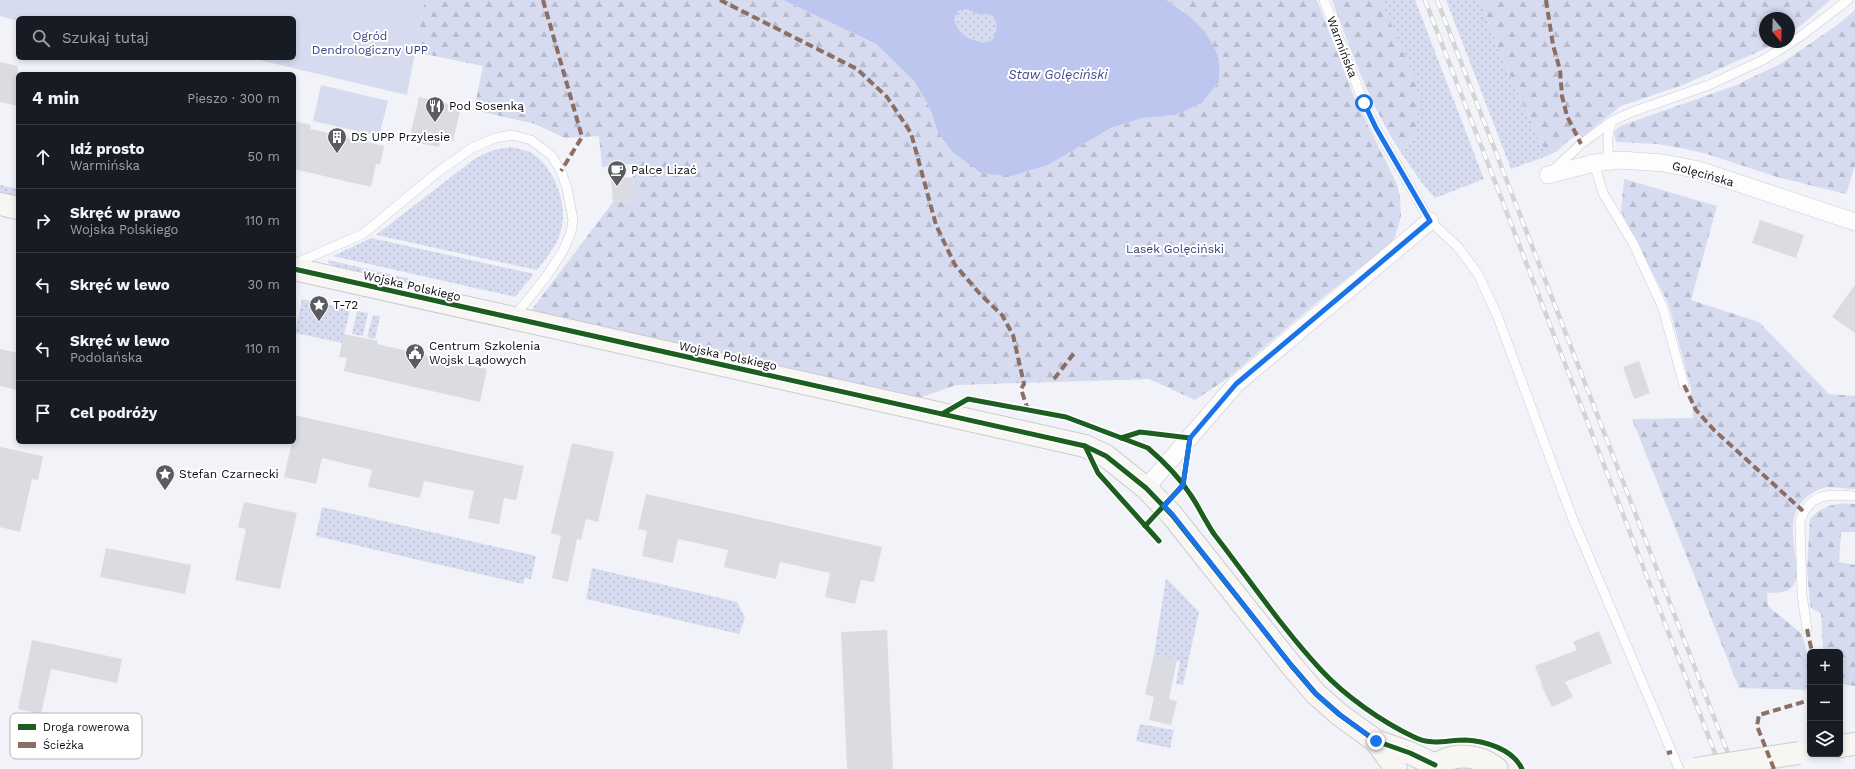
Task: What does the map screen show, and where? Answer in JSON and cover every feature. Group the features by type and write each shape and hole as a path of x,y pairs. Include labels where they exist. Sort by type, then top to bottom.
{"street":[{"name":"Golęcińska","path":"1548,175 1602,162 1646,160 1679,165 1855,222"},
{"path":"0,204 16,208"},
{"path":"1146,488 1236,384 1430,221"},
{"name":"Wojska Polskiego","path":"296,269 1085,446 1106,456 1146,488 1172,514 1291,665 1316,694 1340,715 1376,741"},
{"path":"1376,741 1410,753 1433,767 1448,759 1462,756 1476,758 1490,764 1496,769"},
{"path":"1376,741 1396,769"},
{"path":"1843,746 1855,744"},
{"path":"1696,769 1805,752"}],"lane":[{"name":"Warmińska","path":"1324,0 1364,103 1376,128 1430,221 1458,247 1478,274 1497,315 1572,517 1679,769"},
{"path":"1548,175 1581,144 1612,121 1632,112 1709,86 1765,59 1801,36 1848,0"},
{"path":"1612,121 1602,162 1603,193 1633,243 1663,308 1684,385"},
{"path":"296,263 363,234 438,172 472,148 494,138 512,135 531,140 552,156 561,172 567,188 573,220 571,232 563,252 546,277 513,319"},
{"path":"1807,629 1802,595 1800,522 1803,511 1810,503 1820,497 1832,494 1855,496"}],"green space":[{"name":"Ogród Dendrologiczny UPP","path":"0,0 425,0 407,95 259,60 296,60 296,16 16,16 16,20 0,16"},
{"name":"Lasek Golęciński","path":"425,0 783,0 876,44 914,81 930,108 938,133 1050,164 1111,128 1143,118 1176,115 1202,103 1219,82 1183,10 1166,0 1317,0 1355,99 1397,184 1400,197 1401,216 1395,237 1389,245 1321,299 1228,378 1195,400 1149,379 956,385 919,398 530,312 613,202 635,200 632,164 602,167 599,136 565,138 535,124 474,110 483,66 415,52"},
{"path":"1332,0 1380,0 1412,70 1420,99 1415,135 1400,151 1370,96"},
{"path":"1380,0 1415,0 1484,179 1435,198 1422,183 1400,151 1415,135"},
{"path":"1446,0 1480,0 1502,58 1547,156 1511,169"},
{"path":"1480,0 1830,0 1795,30 1795,12 1759,12 1759,48 1767,48 1683,85 1621,106 1582,137 1578,133 1557,151 1547,156 1502,58"},
{"path":"966,9 980,15 990,14 993,17 996,25 993,39 985,43 969,38 962,33 956,25 954,19 958,11"},
{"path":"1855,10 1855,165 1846,194 1777,177 1707,154 1681,148 1658,144 1616,142 1614,132 1620,126 1734,86 1782,63 1837,25"},
{"path":"321,85 388,101 379,136 313,121"},
{"path":"512,147 532,153 540,160 553,177 561,199 563,220 559,236 551,251 537,270 376,235 473,160 501,148"},
{"path":"1624,179 1717,206 1691,300 1759,322 1829,394 1855,396 1855,489 1827,487 1817,490 1808,496 1799,506 1794,518 1793,531 1797,570 1796,580 1788,590 1767,593 1768,606 1802,634 1807,653 1807,690 1739,688 1632,419 1693,418 1691,389 1667,301 1621,211"},
{"path":"0,185 16,189 16,197 0,193"},
{"path":"371,238 534,274 515,297 333,256"},
{"path":"328,260 410,279 410,285 343,270 328,263"},
{"path":"302,299 350,310 342,343 296,333"},
{"path":"357,311 368,313 363,336 352,334"},
{"path":"373,315 380,316 375,339 367,337"},
{"path":"1836,504 1855,504 1855,532 1841,532 1839,562 1855,565 1855,686 1843,684 1843,649 1823,649 1821,613 1811,608 1807,569 1810,519 1820,510"},
{"path":"322,507 536,556 531,579 525,578 523,584 316,536"},
{"path":"592,568 737,602 745,618 739,634 586,599"},
{"path":"1166,578 1199,612 1183,685 1176,684 1180,661 1154,655"},
{"path":"1140,724 1174,730 1170,748 1136,741"}],"water":[{"name":"Staw Golęciński","path":"783,0 1166,0 1182,10 1196,22 1208,37 1218,57 1219,82 1202,103 1176,115 1143,118 1111,128 1050,164 1012,176 981,173 954,153 938,133 930,108 914,81 876,44","holes":["966,9 980,15 990,14 996,22 996,29 993,39 985,43 965,36 956,25 954,19 958,11"]}],"building":[{"path":"0,62 18,66 18,72 16,72 16,106 0,102"},
{"name":"Pod Sosenką","path":"419,97 461,107 453,141 441,138 439,147 409,141"},
{"name":"DS UPP Przylesie","path":"296,121 311,125 310,129 384,146 380,165 376,164 371,187 296,169"},
{"path":"633,177 635,200 613,202 611,179"},
{"path":"1760,220 1804,235 1796,258 1752,243"},
{"path":"1855,285 1855,333 1832,317"},
{"path":"344,334 378,341 377,344 487,369 480,402 344,371 347,358 339,357"},
{"path":"0,349 16,353 16,390 0,386"},
{"path":"1639,361 1650,393 1634,399 1623,367"},
{"path":"296,415 524,466 516,500 504,498 499,524 468,518 474,491 424,481 420,498 368,487 372,470 322,458 316,484 284,477 292,444 296,444"},
{"path":"572,443 614,452 598,522 586,519 581,540 577,539 568,582 552,578 561,536 551,533"},
{"path":"0,447 43,456 38,480 32,479 20,532 0,527"},
{"path":"646,494 882,547 874,582 861,580 855,604 825,597 830,573 780,562 776,579 724,567 728,550 678,539 673,563 642,556 647,531 638,529"},
{"path":"244,502 297,513 280,589 235,580 246,529 238,527"},
{"path":"106,548 191,565 185,594 100,577"},
{"path":"887,630 893,769 847,769 841,632"},
{"path":"1599,631 1612,663 1565,682 1573,697 1552,707 1541,685 1542,684 1535,666 1577,650 1573,642"},
{"path":"32,640 122,659 117,683 51,669 41,713 18,709"},
{"path":"1154,655 1177,660 1169,699 1177,701 1171,725 1149,720 1154,697 1145,694"}],"railway":[{"path":"1425,0 1721,769"},
{"path":"1437,0 1734,769"}],"marked path":[{"path":"543,0 582,137 561,171"},
{"path":"720,0 857,69 887,97 911,133 936,225 955,265 981,295 1002,315 1013,335 1024,384 1021,389 1028,410"},
{"path":"1546,0 1553,45 1560,70 1562,96 1567,116 1581,144"},
{"path":"1054,379 1075,352"},
{"path":"1684,385 1696,410 1714,430 1803,511"},
{"path":"1807,629 1811,649"},
{"path":"1774,769 1757,726 1759,715 1807,701"},
{"path":"1667,753 1672,752"}],"cycle path":[{"path":"296,269 1085,446 1106,456 1146,488 1172,515 1291,665 1316,694 1340,715 1376,741 1410,753 1435,765"},
{"path":"942,414 968,399 1066,417 1148,448 1181,481 1214,534 1266,603 1307,654 1341,689 1364,708 1389,724 1420,740 1433,742 1465,740 1489,744 1498,747 1512,756 1522,769"},
{"path":"1121,438 1140,432 1190,438 1183,485 1145,526"},
{"path":"1085,446 1098,473 1159,541"}],"place":[{"name":"Pod Sosenką","path":"435,123"},
{"name":"DS UPP Przylesie","path":"337,154"},
{"name":"Palce Lizać","path":"617,187"},
{"name":"T-72","path":"319,322"},
{"name":"Centrum Szkolenia Wojsk Lądowych","path":"415,370"},
{"name":"Stefan Czarnecki","path":"165,491"}],"route":[{"path":"1364,103 1376,128 1430,221 1236,384 1190,438 1183,485 1164,506 1245,605 1291,665 1316,694 1340,715 1376,741"}]}
